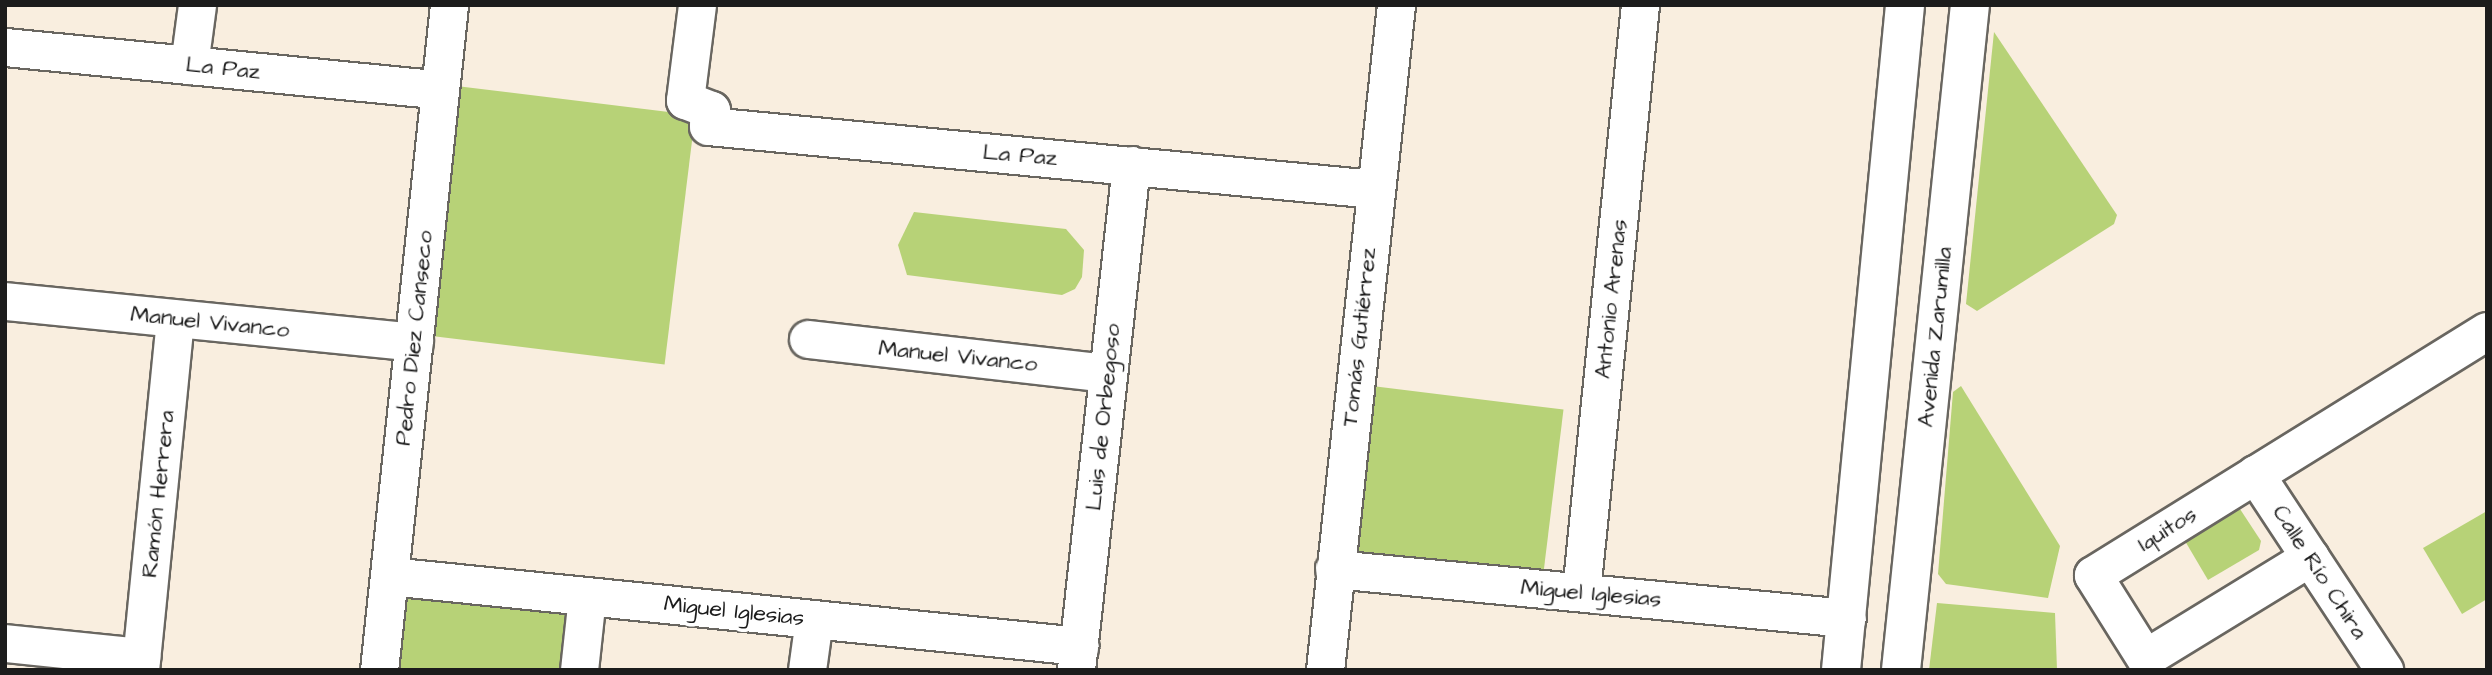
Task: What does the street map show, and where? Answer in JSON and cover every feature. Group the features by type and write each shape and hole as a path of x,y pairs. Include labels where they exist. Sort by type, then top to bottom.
{"main road":[{"path":"1841,670 1905,5"},
{"name":"Avenida Zarumilla","path":"1901,670 1970,5"}],"street":[{"path":"189,65 197,5"},
{"name":"Pedro Diez Canseco","path":"379,670 449,5"},
{"name":"La Paz","path":"697,5 685,100 711,110 708,126 1375,188"},
{"name":"Tomás Gutiérrez","path":"1325,670 1395,5"},
{"name":"Antonio Arenas","path":"1581,592 1640,5"},
{"name":"La Paz","path":"5,47 440,90"},
{"name":"Luis de Orbegoso","path":"1077,658 1131,165"},
{"name":"Manuel Vivanco","path":"5,301 414,342"},
{"name":"Ramón Herrera","path":"141,663 175,319"},
{"name":"Iquitos","path":"2310,557 2145,658 2093,575 2487,331"},
{"name":"Manuel Vivanco","path":"808,339 1107,373"},
{"name":"Calle Río Chira","path":"2255,474 2384,670"},
{"name":"Miguel Iglesias","path":"1334,569 1847,618"},
{"name":"Miguel Iglesias","path":"389,576 814,619 1077,658"},
{"path":"579,670 587,596"},
{"path":"807,670 814,619"},
{"path":"5,642 141,663"}],"green space":[{"path":"1994,32 2117,215 2114,224 1977,311 1966,304"},
{"path":"448,85 695,115 665,364 417,334"},
{"path":"914,212 1066,229 1084,250 1082,277 1075,289 1062,295 907,275 898,245"},
{"path":"1364,385 1564,409 1542,588 1342,564"},
{"path":"1961,386 2060,546 2048,598 1946,584 1938,574 1953,392"},
{"path":"2238,506 2261,541 2259,550 2208,580 2185,541"},
{"path":"2487,511 2487,599 2462,614 2423,548"},
{"path":"389,576 587,596 579,670 379,670"},
{"path":"1937,603 2055,613 2057,670 1929,670"}]}
